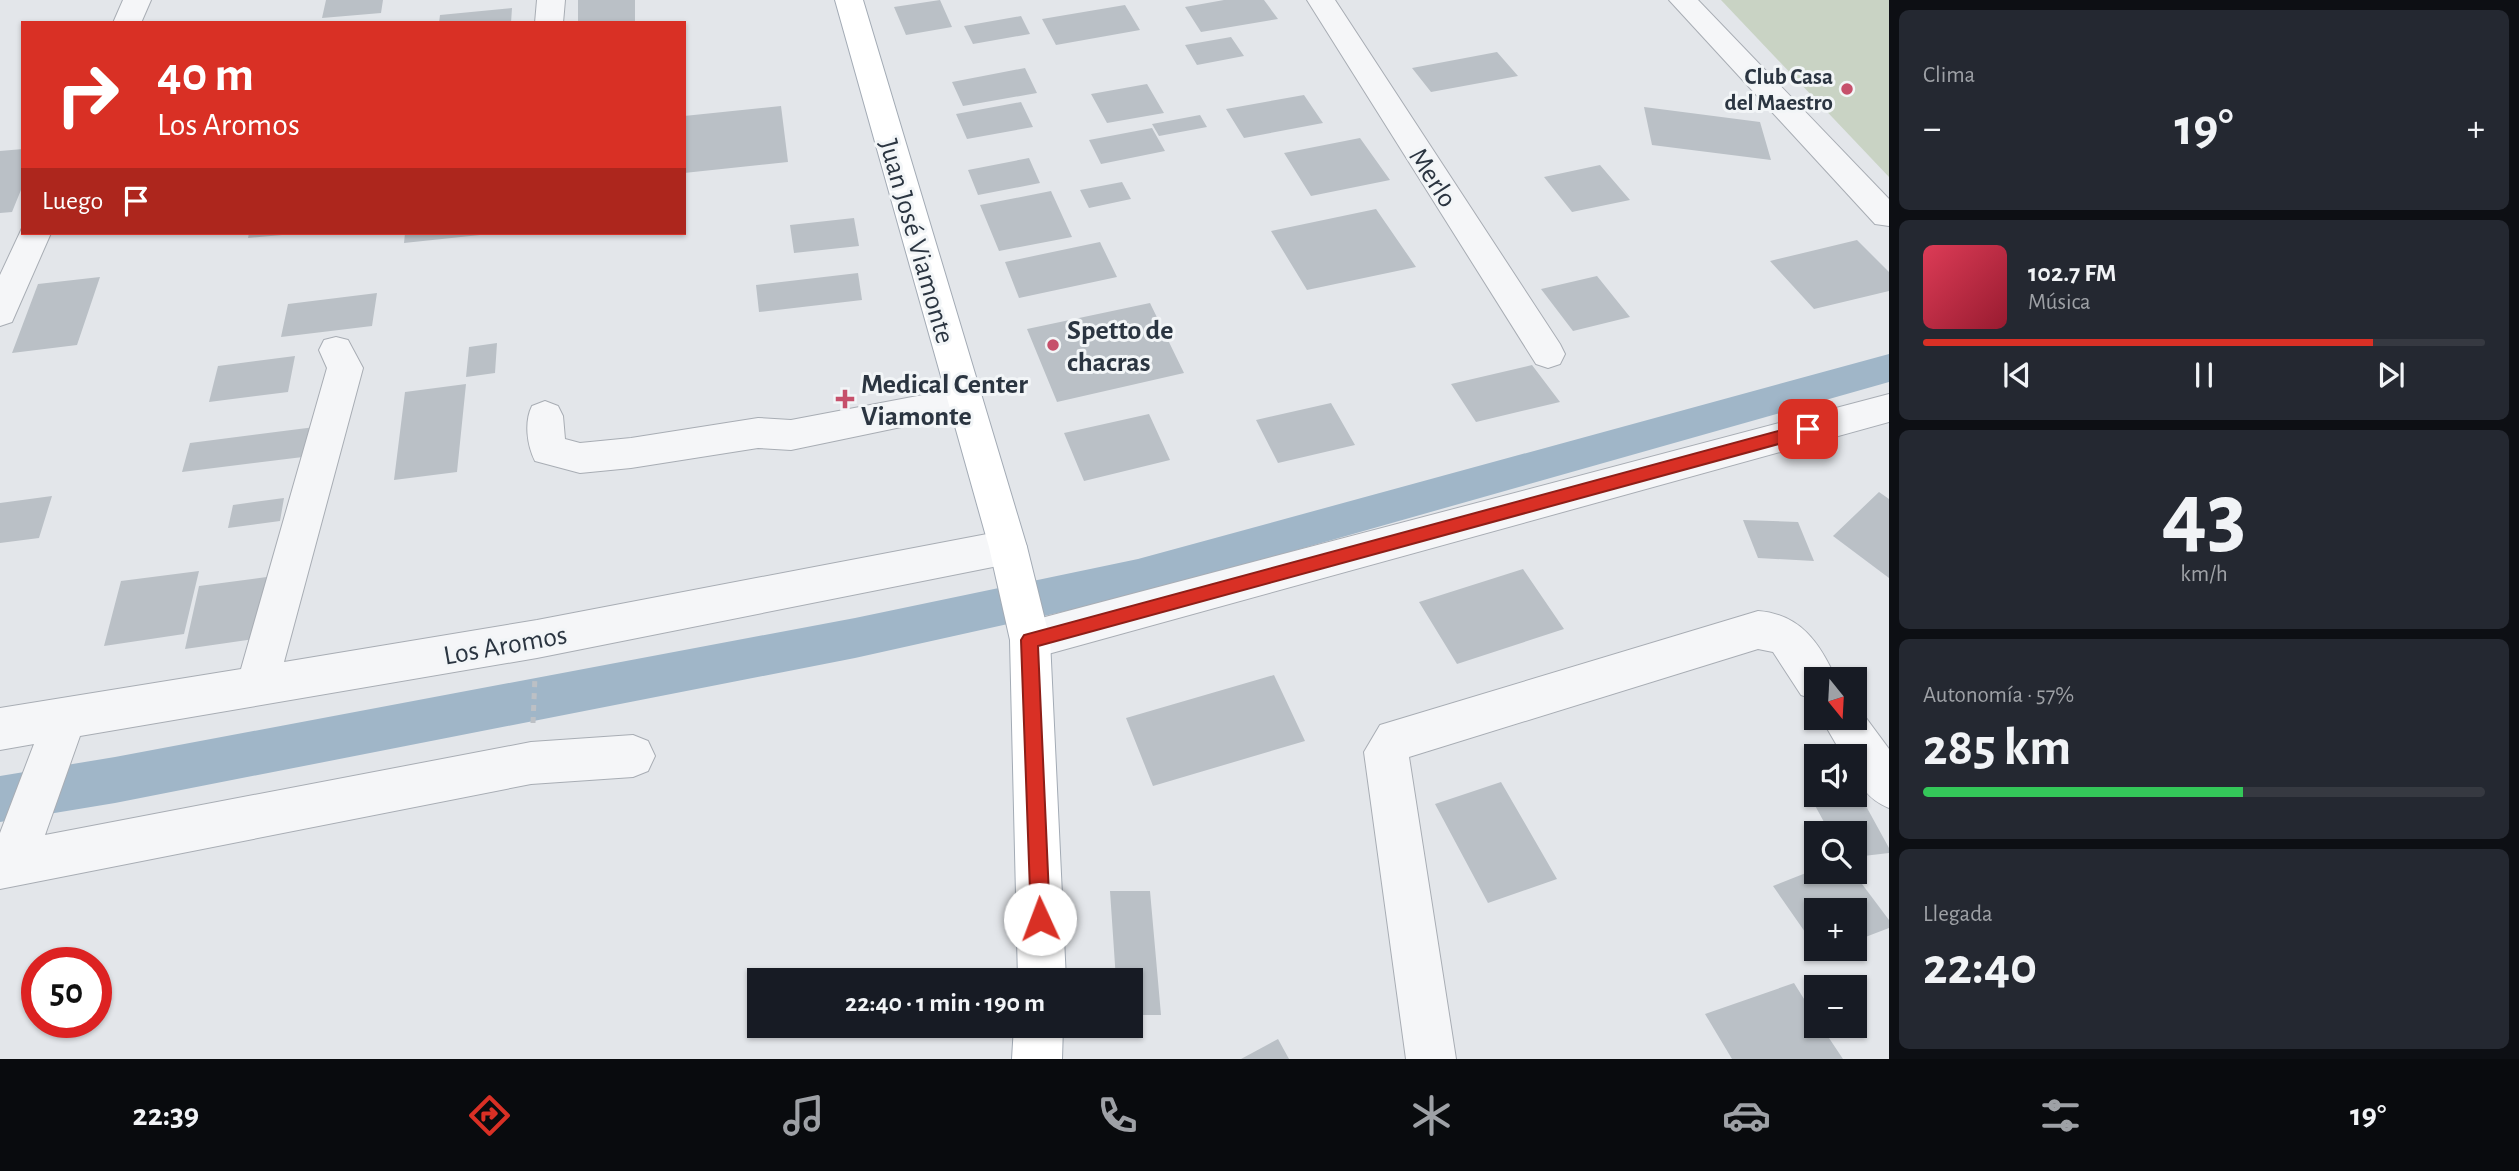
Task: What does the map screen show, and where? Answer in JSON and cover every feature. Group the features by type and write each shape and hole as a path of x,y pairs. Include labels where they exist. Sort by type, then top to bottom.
{"main road":[{"name":"Juan José Viamonte","path":"849,0 1008,547 1030,640 1042,968"},
{"path":"1037,1059 1038,1038"}],"street":[{"path":"128,21 137,0"},
{"path":"549,21 551,0"},
{"name":"Merlo","path":"1321,0 1548,354"},
{"path":"1683,0 1886,216"},
{"path":"0,313 34,235"},
{"path":"256,688 345,368 336,350"},
{"path":"545,416 548,450 580,458 631,453 758,433 791,435 965,401"},
{"path":"1030,640 1889,408"},
{"name":"Los Aromos","path":"0,729 537,639 1008,547"},
{"path":"1432,1059 1386,751 1395,740 1758,630 1776,631 1787,639 1806,667"},
{"path":"6,865 66,718"},
{"path":"1850,730 1889,786"},
{"path":"6,865 531,763 633,756"}],"path":[{"path":"531,763 537,639"}],"green space":[{"name":"Club Casa del Maestro","path":"1721,0 1889,0 1889,177"}],"building":[{"path":"326,0 383,0 381,13 322,18"},
{"path":"578,0 635,0 635,21 578,21"},
{"path":"940,0 952,27 906,35 894,7"},
{"path":"1224,0 1264,0 1278,19 1201,32 1185,7"},
{"path":"1125,5 1140,30 1056,45 1042,19"},
{"path":"512,8 511,21 439,21 440,15"},
{"path":"1021,16 1030,34 973,44 964,26"},
{"path":"1231,37 1244,56 1197,65 1185,45"},
{"path":"1497,52 1518,76 1431,92 1412,68"},
{"path":"1025,68 1037,93 963,106 952,82"},
{"path":"1147,84 1164,113 1107,123 1091,94"},
{"path":"1304,95 1323,123 1244,138 1226,109"},
{"path":"1021,102 1033,127 967,139 956,114"},
{"path":"781,106 788,162 686,173 686,116"},
{"path":"1644,107 1760,122 1771,160 1652,145"},
{"path":"1200,115 1207,127 1159,136 1152,124"},
{"path":"1152,128 1165,151 1101,164 1089,140"},
{"path":"1360,138 1390,180 1311,196 1284,153"},
{"path":"21,149 21,190 12,212 0,213 0,151"},
{"path":"1029,158 1040,183 978,195 968,170"},
{"path":"1600,165 1630,200 1572,212 1544,177"},
{"path":"1122,182 1131,199 1089,208 1080,190"},
{"path":"1051,191 1072,237 999,251 980,205"},
{"path":"1376,209 1416,267 1307,290 1271,231"},
{"path":"854,218 859,246 794,253 790,225"},
{"path":"249,235 282,235 248,238"},
{"path":"405,235 480,235 404,243"},
{"path":"1857,240 1889,272 1889,291 1814,309 1770,261"},
{"path":"1100,242 1117,277 1019,298 1005,262"},
{"path":"858,273 862,300 759,312 756,285"},
{"path":"1597,276 1630,317 1573,331 1541,289"},
{"path":"100,277 77,345 12,353 38,284"},
{"path":"377,293 372,326 281,337 288,304"},
{"path":"1150,303 1184,373 1057,402 1027,329"},
{"path":"497,343 495,373 466,377 469,347"},
{"path":"295,356 288,392 209,402 218,366"},
{"path":"1532,365 1560,402 1476,422 1451,384"},
{"path":"466,384 457,472 394,480 405,392"},
{"path":"1331,403 1355,445 1278,463 1256,420"},
{"path":"1149,414 1170,460 1084,481 1064,433"},
{"path":"315,427 311,456 182,472 190,443"},
{"path":"1879,492 1889,499 1889,578 1833,536"},
{"path":"52,496 39,538 0,543 0,503"},
{"path":"284,498 280,521 228,528 233,505"},
{"path":"1743,520 1798,522 1814,561 1758,558"},
{"path":"1523,569 1564,629 1457,664 1419,602"},
{"path":"199,571 184,634 104,646 121,581"},
{"path":"274,576 262,638 185,649 199,586"},
{"path":"1274,675 1305,741 1153,786 1126,718"},
{"path":"1501,782 1557,879 1488,903 1435,804"},
{"path":"1816,807 1867,807 1889,848 1889,853 1867,856 1867,821 1823,821"},
{"path":"1804,874 1804,884 1862,884 1889,920 1889,928 1867,936 1867,898 1804,898 1804,931 1773,886"},
{"path":"1110,891 1150,891 1161,1015 1143,1015 1143,968 1115,968"},
{"path":"1794,983 1804,999 1804,1038 1829,1038 1843,1059 1732,1059 1705,1014"},
{"path":"1278,1039 1289,1059 1241,1059"}],"waterway":[{"path":"0,799 115,780 855,638 1138,577 1889,368"}],"place":[{"name":"Club Casa del Maestro","path":"1847,89"},
{"name":"Spetto de chacras","path":"1053,345"},
{"name":"Medical Center Viamonte","path":"845,399"}],"route":[{"path":"1040,919 1030,640 1808,429"}]}
